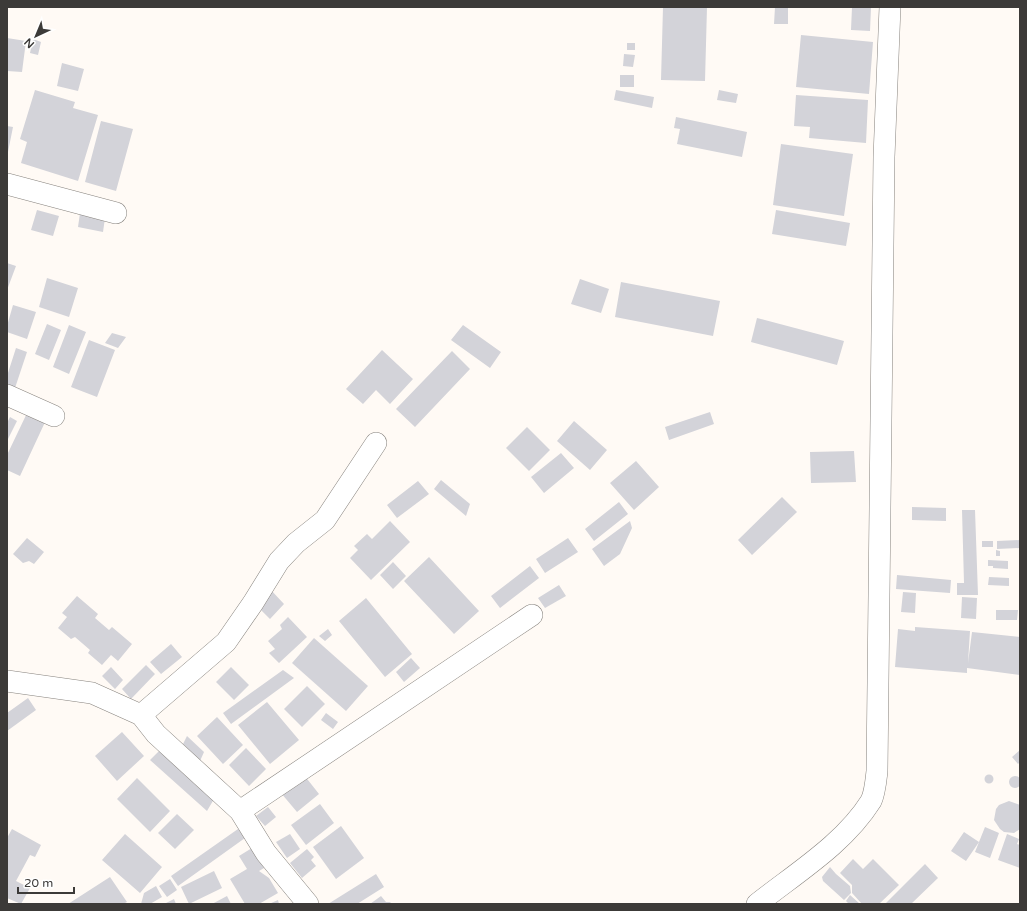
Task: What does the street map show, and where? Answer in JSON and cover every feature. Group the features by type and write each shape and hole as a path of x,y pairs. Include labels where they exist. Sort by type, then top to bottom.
{"street":[{"path":"757,904 828,849 851,826 871,800 878,771 884,164 890,7"},
{"path":"7,184 116,213"},
{"path":"7,395 54,416"},
{"path":"141,714 226,642 253,603 279,561 296,543 325,520 376,443"},
{"path":"240,811 532,616"},
{"path":"7,681 92,693 141,714 156,734 240,811 266,853 308,904"}],"building":[{"path":"663,7 707,7 705,81 661,80"},
{"path":"775,7 788,7 788,24 774,24"},
{"path":"852,7 871,7 870,31 851,30"},
{"path":"801,35 873,42 869,94 796,87"},
{"path":"7,38 26,41 22,72 7,71"},
{"path":"33,39 41,42 38,55 30,53"},
{"path":"627,43 635,43 635,50 627,50"},
{"path":"624,54 635,55 633,67 623,66"},
{"path":"62,63 84,69 78,91 57,86"},
{"path":"620,75 634,75 634,87 620,87"},
{"path":"35,90 75,102 73,108 98,115 78,181 21,163 27,142 20,139"},
{"path":"616,90 654,97 652,108 614,100"},
{"path":"719,90 738,94 736,103 717,100"},
{"path":"796,95 868,100 866,143 809,138 810,127 794,126"},
{"path":"676,117 747,132 742,157 677,144 680,129 674,128"},
{"path":"101,121 133,129 116,191 85,182"},
{"path":"7,126 13,127 8,152 7,152"},
{"path":"781,144 853,154 844,216 773,205"},
{"path":"37,210 59,216 53,236 31,230"},
{"path":"776,210 850,223 846,246 772,234"},
{"path":"80,213 105,218 103,232 78,227"},
{"path":"7,263 16,266 7,290"},
{"path":"47,278 78,288 69,317 39,307"},
{"path":"580,279 609,289 601,313 571,304"},
{"path":"621,282 720,301 713,336 615,317"},
{"path":"13,305 36,312 27,339 7,332 7,326"},
{"path":"757,318 844,341 837,365 751,342"},
{"path":"47,324 61,330 49,360 35,354"},
{"path":"69,325 86,332 69,374 53,367"},
{"path":"463,325 501,352 490,368 451,340"},
{"path":"112,333 126,337 118,348 105,343"},
{"path":"89,340 115,350 97,397 71,387"},
{"path":"16,348 27,352 14,391 7,389 7,376"},
{"path":"382,350 413,379 390,404 376,390 363,404 346,389"},
{"path":"452,351 470,369 415,427 396,409"},
{"path":"28,411 46,420 20,476 7,470 7,455"},
{"path":"710,412 714,424 669,440 665,427"},
{"path":"10,417 17,421 7,441 7,423"},
{"path":"574,421 607,450 590,470 557,441"},
{"path":"527,427 550,450 529,471 506,448"},
{"path":"854,451 856,482 811,483 810,452"},
{"path":"561,453 574,468 544,493 531,477"},
{"path":"636,461 659,487 634,510 610,483"},
{"path":"441,480 470,504 466,516 434,489"},
{"path":"418,481 429,494 397,518 387,505"},
{"path":"782,497 797,512 752,555 738,540"},
{"path":"619,502 628,514 594,541 585,529"},
{"path":"912,507 946,508 946,521 912,520"},
{"path":"962,510 975,510 978,595 957,595 957,583 964,583"},
{"path":"390,521 410,542 371,580 350,558 358,550 354,546 367,534 372,539"},
{"path":"630,521 632,528 620,554 604,566 592,549"},
{"path":"27,538 44,552 34,564 29,561 23,563 13,554"},
{"path":"568,538 578,552 545,573 536,559"},
{"path":"1020,540 1020,548 997,549 997,541"},
{"path":"982,541 993,541 993,547 982,547"},
{"path":"996,550 1000,551 1000,556 996,556"},
{"path":"429,557 479,611 454,634 404,581"},
{"path":"988,560 1008,561 1008,569 993,568 993,566 988,566"},
{"path":"393,562 406,576 393,589 380,575"},
{"path":"530,566 539,578 500,608 491,596"},
{"path":"897,575 951,580 950,593 896,589"},
{"path":"989,577 1009,578 1009,586 988,585"},
{"path":"559,585 566,596 545,608 538,598"},
{"path":"270,589 284,604 270,619 255,604"},
{"path":"903,592 916,593 915,613 901,612"},
{"path":"77,596 98,614 95,618 109,630 112,627 132,644 118,661 111,655 102,665 88,653 90,650 75,637 71,639 58,628 67,617 62,613"},
{"path":"962,597 977,598 976,619 961,618"},
{"path":"366,598 412,654 385,677 339,621"},
{"path":"996,610 1018,610 1017,620 996,620"},
{"path":"288,617 307,637 279,663 269,653 275,649 268,641 282,629 280,625"},
{"path":"915,627 970,631 968,663 972,632 1020,637 1020,675 967,668 967,673 895,667 898,629 915,631"},
{"path":"328,629 332,635 325,641 319,636"},
{"path":"314,638 368,686 346,711 292,663"},
{"path":"171,644 182,657 161,674 150,662"},
{"path":"411,658 420,668 404,682 396,672"},
{"path":"146,665 155,674 131,699 122,689"},
{"path":"111,667 123,680 115,689 102,676"},
{"path":"231,667 249,685 234,700 216,682"},
{"path":"283,670 294,678 231,724 223,713"},
{"path":"307,686 325,704 302,727 284,709"},
{"path":"28,698 36,710 7,731 7,713"},
{"path":"267,702 299,740 270,764 238,725"},
{"path":"326,713 338,722 333,729 321,720"},
{"path":"217,717 243,745 223,764 197,736"},
{"path":"122,732 144,756 117,781 95,756"},
{"path":"187,736 204,752 200,761 183,744"},
{"path":"246,748 266,769 249,786 229,765"},
{"path":"160,750 214,799 207,811 150,760"},
{"path":"1020,750 1020,762 1018,764 1012,757"},
{"path":"304,775 319,794 297,812 281,793"},
{"path":"987,775 991,775 993,779 991,783 987,783 985,781 985,777"},
{"path":"1015,776 1019,778 1021,782 1019,786 1015,788 1011,786 1009,782 1011,778"},
{"path":"137,778 170,811 150,832 117,799"},
{"path":"1009,801 1020,805 1020,829 1014,833 1004,832 994,820 996,809 999,805"},
{"path":"320,804 334,823 306,845 291,825"},
{"path":"268,807 276,817 265,826 256,816"},
{"path":"177,814 194,830 175,849 158,833"},
{"path":"341,826 364,858 336,879 313,847"},
{"path":"985,827 999,833 990,858 975,852"},
{"path":"12,829 41,845 35,857 30,855 16,881 30,888 21,904 7,898 7,838"},
{"path":"238,829 245,838 178,886 171,876"},
{"path":"964,832 979,842 966,861 951,851"},
{"path":"125,834 162,867 140,893 102,860"},
{"path":"290,834 300,849 287,858 276,842"},
{"path":"1007,834 1019,839 1017,844 1020,845 1020,868 998,860"},
{"path":"257,845 269,865 259,871 269,878 278,893 259,904 245,904 230,879 247,869 239,856"},
{"path":"307,849 314,857 311,860 316,866 302,878 290,863"},
{"path":"853,859 863,869 873,859 899,885 879,904 862,904 852,893 852,885 840,873"},
{"path":"925,864 938,878 911,904 885,904"},
{"path":"830,867 850,886 851,893 844,900 823,881 822,877"},
{"path":"214,871 222,888 189,904 181,887"},
{"path":"376,874 384,887 357,904 328,904"},
{"path":"110,877 127,902 123,904 68,904"},
{"path":"170,879 177,890 167,897 159,886"},
{"path":"156,886 162,897 150,904 141,904 144,893"},
{"path":"850,895 860,904 849,904 846,901"},
{"path":"227,896 231,904 212,904"},
{"path":"381,896 386,902 390,902 392,904 370,904"},
{"path":"174,899 176,904 164,904"},
{"path":"278,900 279,904 269,904"}]}
